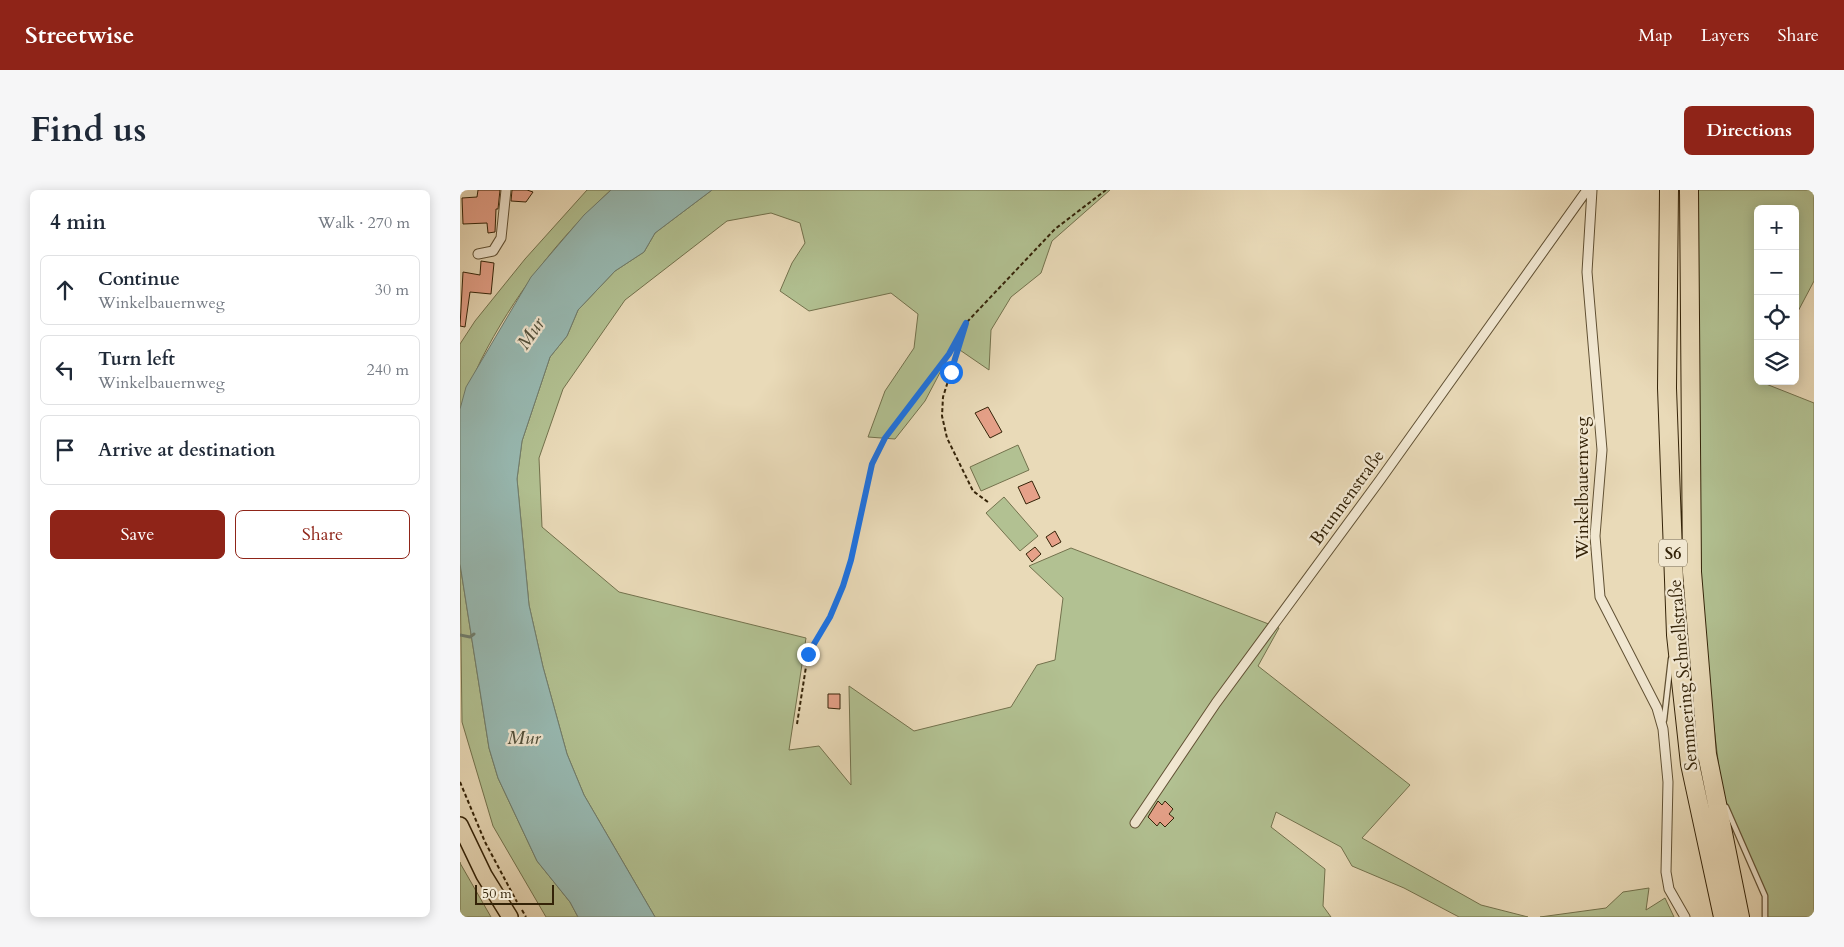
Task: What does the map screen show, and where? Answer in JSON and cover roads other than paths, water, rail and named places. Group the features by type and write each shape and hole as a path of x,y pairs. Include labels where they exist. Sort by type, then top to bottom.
{"highway":[{"name":"Semmering Schnellstraße","path":"1669,190 1667,388 1676,635 1690,764 1730,914"},
{"name":"Semmering Schnellstraße","path":"1689,190 1692,572 1706,754 1730,914"}],"main road":[{"path":"460,825 484,875 516,913"}],"street":[{"path":"478,254 493,251 501,238 506,190"},
{"name":"Brunnenstraße","path":"1135,823 1216,703 1380,480 1587,190"},
{"name":"Winkelbauernweg","path":"1592,190 1586,272 1602,450 1595,536 1600,597 1658,708 1663,729 1668,782 1666,872 1669,889 1684,917"}],"lane":[{"path":"1663,729 1665,698 1676,635"},
{"path":"1706,754 1723,800 1765,896 1765,917"}],"water":[{"name":"Mur","path":"611,190 712,190 655,233 644,252 615,271 578,310 567,336 550,357 522,441 517,479 529,605 543,667 567,754 584,795 655,917 578,917 570,902 537,861 498,778 489,748 460,564 460,409 466,387 531,277 584,215"}],"waterway":[{"path":"460,635 470,637 474,634"}]}
